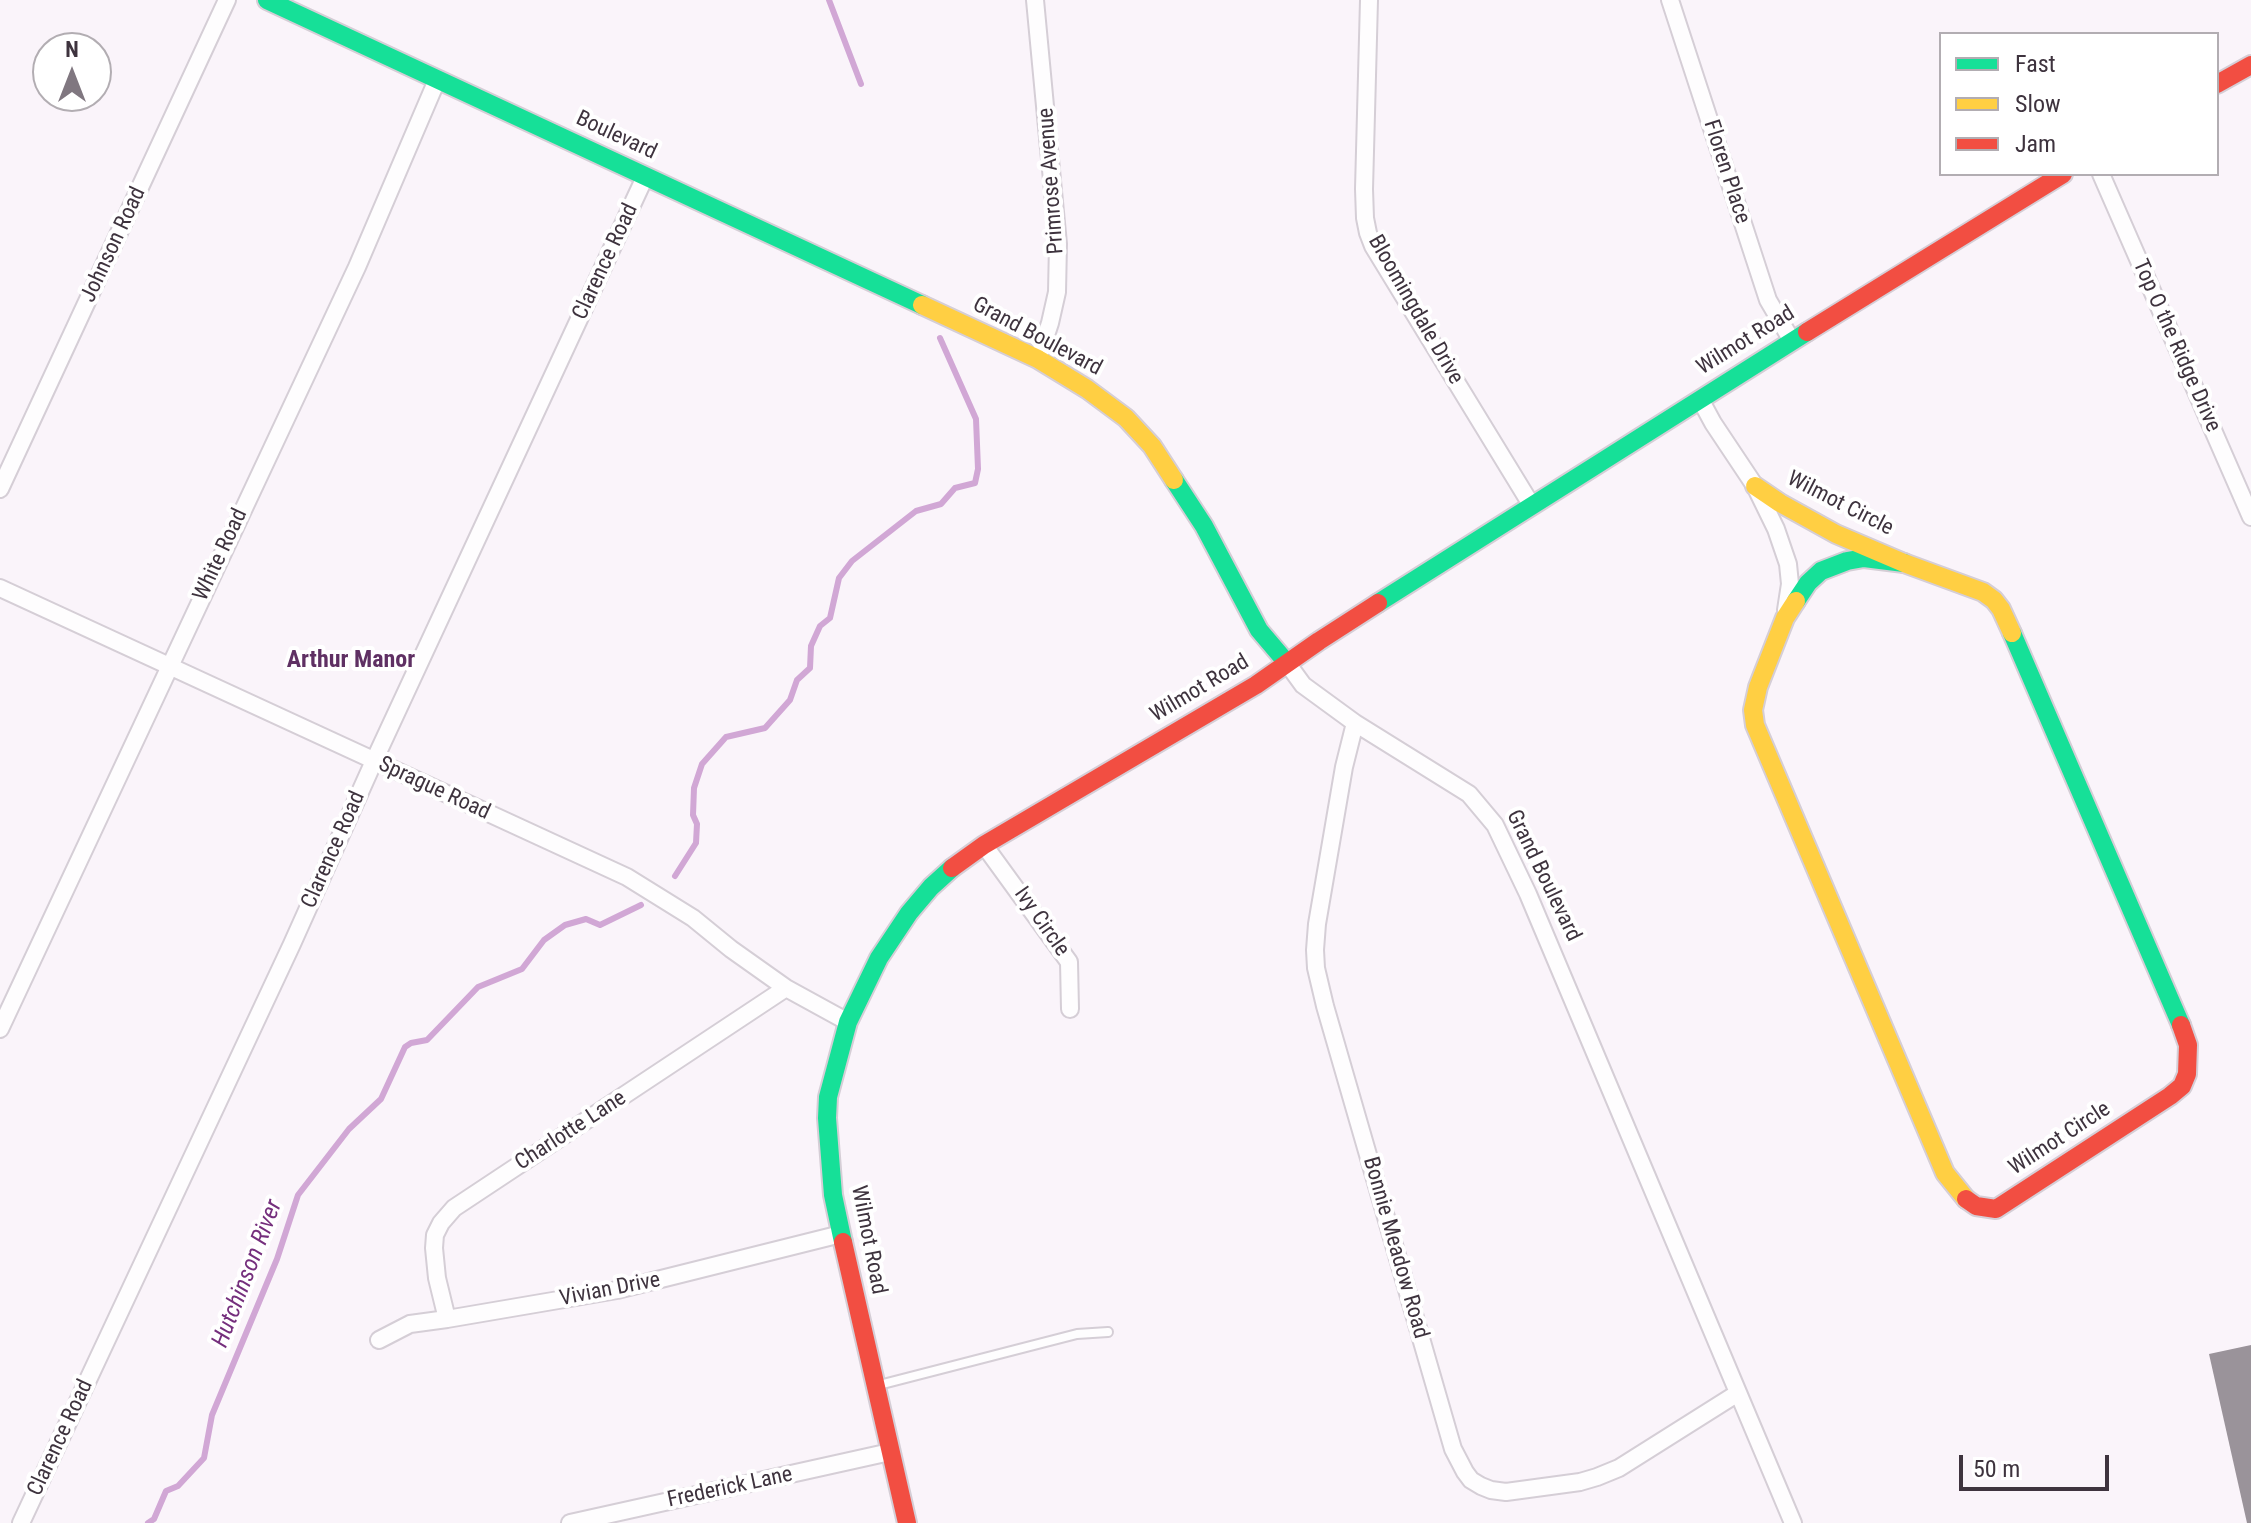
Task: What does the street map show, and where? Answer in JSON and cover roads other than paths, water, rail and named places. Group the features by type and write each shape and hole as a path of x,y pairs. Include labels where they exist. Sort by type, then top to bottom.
{"street":[{"name":"Johnson Road","path":"0,489 227,0"},
{"name":"Boulevard","path":"267,0 945,315"},
{"name":"Primrose Avenue","path":"1035,0 1058,244 1057,292 1038,359"},
{"name":"Bloomingdale Drive","path":"1369,0 1364,189 1368,233 1373,246 1532,506"},
{"name":"Floren Place","path":"1670,0 1768,300 1792,341"},
{"path":"2219,83 2251,65"},
{"name":"White Road","path":"0,1029 357,267 437,80"},
{"name":"Wilmot Road","path":"907,1523 833,1195 827,1118 828,1097 848,1022 893,935 931,887 984,845 1256,685 1700,399 2060,176"},
{"name":"Top O the Ridge Drive","path":"2102,176 2251,517"},
{"name":"Clarence Road","path":"21,1523 645,177"},
{"name":"Grand Boulevard","path":"945,315 1038,359 1126,418 1152,446 1204,526 1259,630 1303,685 1355,723 1469,794 1495,825 1528,894 1793,1523"},
{"name":"Wilmot Circle","path":"1700,399 1755,486 1776,529 1788,564 1790,584 1785,618"},
{"name":"Wilmot Circle","path":"1755,486 1836,534 1983,592 1994,600 2001,609 2182,1026 2189,1060 2182,1086 1996,1209 1968,1202 1945,1173 1755,725 1754,697 1785,618 1808,583 1831,566 1864,558 1904,563"},
{"name":"Sprague Road","path":"0,588 627,877 693,918 786,988 848,1022"},
{"name":"Bonnie Meadow Road","path":"1355,723 1344,767 1317,924 1316,968 1453,1449 1465,1472 1481,1486 1506,1492 1580,1482 1619,1468 1738,1393"},
{"name":"Ivy Circle","path":"984,845 1069,962 1070,1009"},
{"name":"Charlotte Lane","path":"447,1319 437,1278 434,1248 435,1235 441,1223 454,1208 786,988"},
{"name":"Vivian Drive","path":"379,1340 410,1324 617,1290 841,1234"},
{"name":"Frederick Lane","path":"570,1523 890,1452"}],"lane":[{"path":"875,1386 1077,1334 1108,1332"}],"waterway":[{"name":"Hutchinson River","path":"829,0 861,84"},
{"name":"Hutchinson River","path":"675,876 696,843 694,788 702,764 726,737 765,728 790,700 797,680 810,668 811,646 820,626 830,618 839,578 852,561 916,511 941,504 955,488 975,483 978,469 976,419 940,338"},
{"name":"Hutchinson River","path":"148,1523 154,1519 166,1491 178,1486 204,1458 212,1415 277,1259 298,1195 349,1129 381,1099 405,1047 427,1040 478,987 522,969 544,940 565,925 586,919 600,925 641,905"}],"district":[{"name":"Arthur Manor","path":"351,661"}]}
